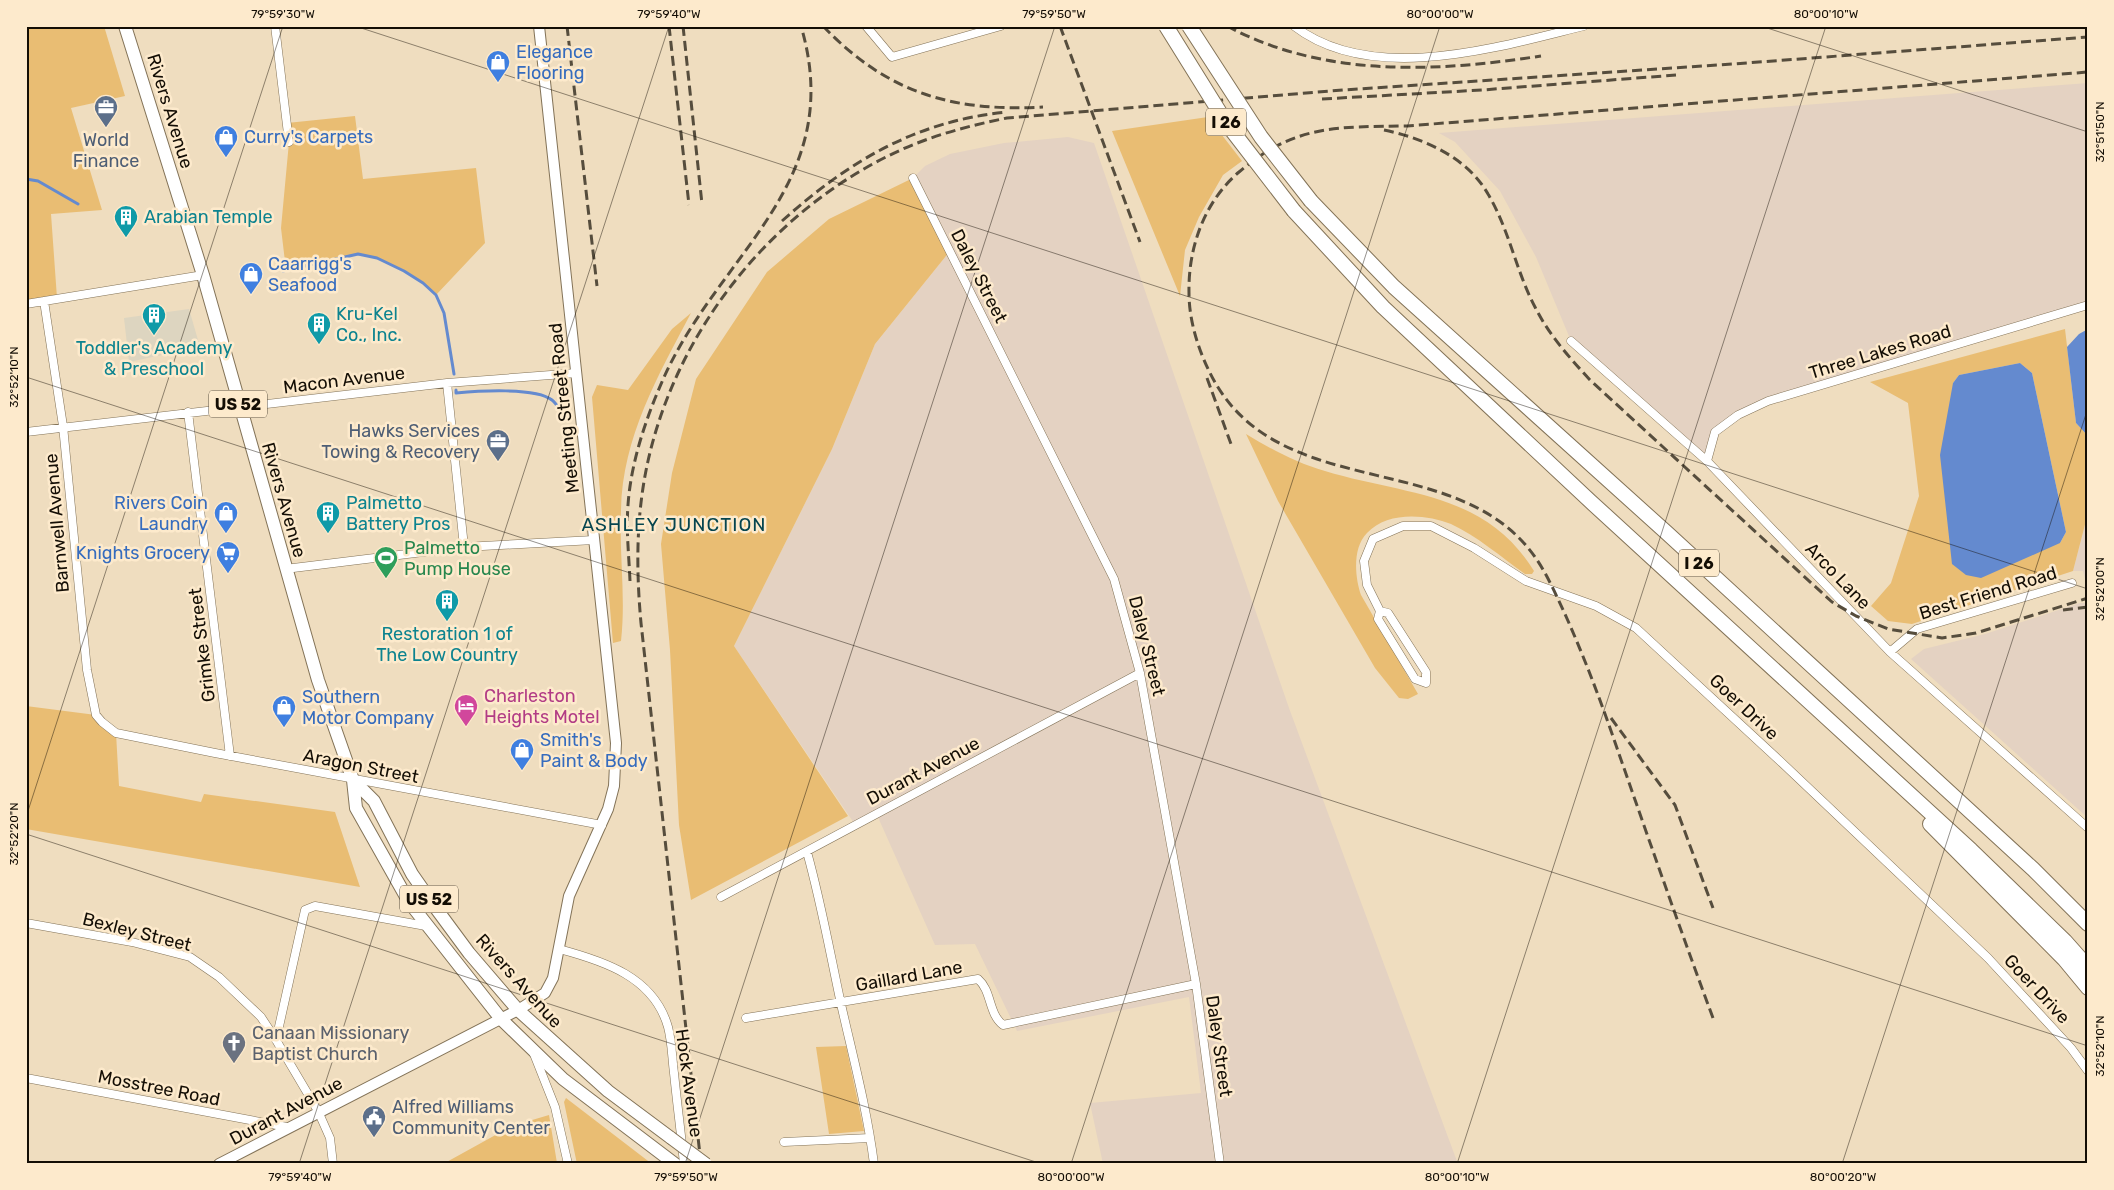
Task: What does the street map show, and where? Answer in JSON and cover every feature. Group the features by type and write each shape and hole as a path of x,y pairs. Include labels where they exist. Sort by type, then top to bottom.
{"highway":[{"name":"I 26","path":"1166,26 1227,124 1294,211 1383,307 1590,501 1971,850 2065,941 2088,967"},
{"name":"I 26","path":"1189,26 1262,138 1311,201 1394,287 1660,526 1985,825 2088,924"},
{"path":"1836,726 1946,841 2064,959 2088,988"},
{"path":"1985,825 2077,902 2088,914"}],"main road":[{"name":"Rivers Avenue","path":"125,26 202,275 285,569 330,715 353,780 356,808 409,902 501,1019 533,1052 594,1104 675,1164"},
{"name":"Rivers Avenue","path":"353,780 374,801 412,874 435,907 470,954 518,1010 608,1092 706,1164"}],"street":[{"path":"274,26 289,142"},
{"name":"Meeting Street Road","path":"501,1019 542,996 553,978 569,896 602,825 614,786 616,744 539,26"},
{"path":"866,26 892,57 1001,26"},
{"path":"1294,26 1332,47 1379,57 1412,58 1449,55 1584,26"},
{"name":"Daley Street","path":"913,178 1114,579 1140,673 1196,984 1218,1163"},
{"path":"26,304 202,275"},
{"name":"Barnwell Avenue","path":"44,300 63,426 87,670 96,716 116,733"},
{"name":"Three Lakes Road","path":"1707,461 1715,432 1738,415 1768,401 2088,305"},
{"name":"Arco Lane","path":"1572,341 1707,461 1890,652 2088,828"},
{"name":"Macon Avenue","path":"26,432 63,426 239,408 447,383 576,372"},
{"path":"447,383 464,547"},
{"name":"Grimke Street","path":"188,412 230,756"},
{"name":"Goer Drive","path":"1380,611 1388,613 1407,642 1426,672 1426,683 1416,679 1378,619 1380,611 1367,585 1364,561 1373,539 1403,526 1431,526 1474,548 1526,582 1596,606 1636,628 1988,958 2072,1048 2088,1071"},
{"path":"285,569 464,547 594,540"},
{"name":"Best Friend Road","path":"1890,652 1917,629 2072,583"},
{"name":"Durant Avenue","path":"721,897 1140,673"},
{"name":"Aragon Street","path":"116,733 353,780 602,825"},
{"path":"806,852 822,909 874,1164"},
{"path":"276,1040 303,912 308,908 315,906 428,926"},
{"name":"Bexley Street","path":"26,923 132,942 190,957 219,976 261,1017 276,1040 318,1111 330,1138 332,1164"},
{"name":"Hock Avenue","path":"559,949 587,957 620,970 649,992 662,1010 670,1040 684,1164"},
{"name":"Gaillard Lane","path":"746,1018 978,979 984,985 995,1018 1003,1025 1196,984"},
{"name":"Durant Avenue","path":"219,1164 318,1111 501,1019"},
{"path":"533,1052 553,1101 568,1164"},
{"name":"Mosstree Road","path":"26,1078 287,1127"},
{"path":"784,1142 870,1138"}],"shaded area":[{"path":"26,26 104,26 125,96 71,108 102,210 51,214 57,298 26,304"},
{"path":"2088,83 2088,305 1768,401 1715,432 1707,461 1571,341 1536,257 1500,191 1455,142 1439,133"},
{"path":"355,116 363,179 476,168 485,243 436,295 423,283 404,271 377,258 358,254 286,270 281,228 289,142 287,123"},
{"path":"1208,117 1242,161 1223,175 1199,217 1185,250 1180,296 1112,131"},
{"path":"1068,137 1094,143 1289,708 1458,1164 1103,1164 1090,1103 1201,1093 1189,997 1017,1031 975,944 935,945 877,815 856,826 734,646 832,449 875,344 950,251 913,178 925,166 950,154 1004,143"},
{"path":"913,178 950,251 875,344 832,449 734,646 848,816 691,900 679,825 670,650 661,544 672,473 696,379 767,272 829,219"},
{"path":"189,309 200,347 129,362 124,318"},
{"path":"691,313 666,360 644,408 628,458 623,484 621,511 623,592 621,641 613,643 592,397 597,385 628,390 672,329"},
{"path":"2065,329 2076,423 2088,436 2088,513 2073,571 1912,624 1888,621 1871,606 1891,583 1919,496 1908,403 1870,382","holes":["2020,363 2032,373 2066,532 2060,543 1953,383 1959,375"]},
{"path":"1246,434 1284,455 1314,468 1412,492 1440,500 1467,511 1492,525 1514,545 1534,571 1532,574 1525,574 1470,534 1451,524 1430,518 1407,516 1396,518 1375,526 1367,533 1359,547 1356,563 1357,580 1361,595 1418,694 1408,699 1399,698 1375,668 1278,501"},
{"path":"2088,513 2088,583 2086,583 2083,571 2073,571"},
{"path":"2080,603 2088,603 2088,818 1911,659 1924,649 1985,634"},
{"path":"26,706 96,715 116,733 119,786 201,802 204,794 335,812 360,887 26,829"},
{"path":"846,1046 864,1131 829,1134 816,1047"},
{"path":"566,1098 652,1164 577,1164 564,1102"},
{"path":"549,1115 557,1163 443,1164 512,1126"}],"water":[{"path":"2088,329 2088,436 2076,423 2067,347 2079,334"},
{"path":"2020,363 2032,373 2066,532 2060,543 1981,578 1966,575 1952,564 1940,455 1953,383 1959,375"}],"waterway":[{"path":"26,179 38,181 78,204"},
{"path":"283,271 358,254 377,258 404,271 423,283 436,295 444,313 454,374"},
{"path":"456,390 456,393 478,391 533,393 552,400 562,413 568,412"}],"railway":[{"path":"567,26 597,286"},
{"path":"669,26 689,205"},
{"path":"683,26 702,204"},
{"path":"630,581 627,524 630,488 636,455 652,406 665,375 689,331 772,212 793,172 807,129 811,81 801,26"},
{"path":"823,26 847,49 872,68 923,94 979,106 1010,108 1043,107"},
{"path":"1060,26 1140,242"},
{"path":"1227,26 1264,43 1302,55 1341,63 1421,67 1461,65 1541,56"},
{"path":"701,1164 641,623 638,582 641,502 648,461 662,413 681,367 705,323 734,282 767,244 804,210 845,181 902,149 947,133 1007,118 1343,90 1733,64 2088,37"},
{"path":"1713,1018 1593,682 1565,614 1535,557 1501,523 1461,500 1415,485 1321,460 1278,442 1240,415 1210,373 1192,324 1189,303 1189,276 1191,259 1200,227 1216,197 1239,172 1259,156 1279,145 1318,131 1338,128 1407,126 2088,72"},
{"path":"1322,99 1482,90 1676,75"},
{"path":"782,221 833,180 886,147 943,124 1007,112"},
{"path":"1384,130 1414,138 1443,151 1479,181 1502,221 1528,293 1535,307 1567,354 1590,380 1832,602 1856,616 1888,629 1942,638 1976,633 2088,598"},
{"path":"1207,378 1231,444"},
{"path":"2063,610 2088,607"},
{"path":"1611,718 1675,805 1713,908"}],"place":[{"name":"Elegance Flooring","path":"498,83"},
{"name":"World Finance","path":"106,128"},
{"name":"Curry's Carpets","path":"226,158"},
{"name":"Arabian Temple","path":"126,238"},
{"name":"Caarrigg's Seafood","path":"251,295"},
{"name":"Toddler's Academy & Preschool","path":"154,336"},
{"name":"Kru-Kel Co., Inc.","path":"319,345"},
{"name":"Hawks Services Towing & Recovery","path":"498,462"},
{"name":"Rivers Coin Laundry","path":"226,534"},
{"name":"Palmetto Battery Pros","path":"328,534"},
{"name":"Knights Grocery","path":"228,574"},
{"name":"Palmetto Pump House","path":"386,579"},
{"name":"Restoration 1 of The Low Country","path":"447,622"},
{"name":"Charleston Heights Motel","path":"466,727"},
{"name":"Southern Motor Company","path":"284,728"},
{"name":"Smith's Paint & Body","path":"522,771"},
{"name":"Canaan Missionary Baptist Church","path":"234,1064"},
{"name":"Alfred Williams Community Center","path":"374,1138"}],"district":[{"name":"ASHLEY JUNCTION","path":"674,524"}]}
